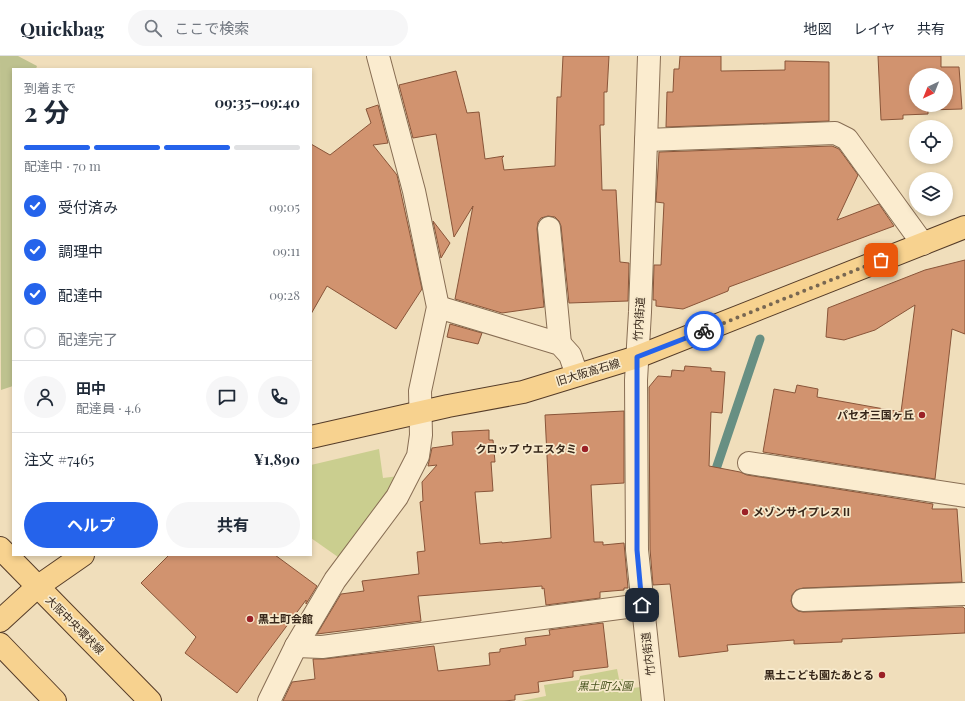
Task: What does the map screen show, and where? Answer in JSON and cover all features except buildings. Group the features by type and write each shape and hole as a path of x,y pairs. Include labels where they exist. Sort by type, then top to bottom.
{"main road":[{"name":"旧大阪高石線","path":"312,437 421,412 523,392 637,357 965,226"},
{"name":"大阪中央環状線","path":"0,548 150,701"},
{"path":"0,621 37,587 82,556"},
{"path":"0,644 55,701"}],"street":[{"path":"269,701 296,646 335,580 397,497 418,456 421,412 420,391 438,308 414,191 378,56"},
{"name":"竹内街道","path":"649,56 640,312 637,357 637,550 654,701"},
{"path":"646,140 829,134 842,135 847,139 923,244"},
{"path":"549,228 560,344"},
{"path":"438,308 560,344 570,355 577,375"},
{"path":"749,464 965,496"},
{"path":"803,600 965,594"},
{"path":"296,646 322,647 642,605"}],"green space":[{"path":"0,56 18,56 37,66 36,68 12,68 12,386 1,390"},
{"path":"379,449 383,478 399,476 390,493 338,557 312,539 312,465"},
{"name":"黒土町公園","path":"617,669 619,679 623,679 625,689 641,687 643,701 521,701 546,696 544,685 579,680 580,676"}],"waterway":[{"path":"713,478 760,339"}],"way so far":[{"path":"704,331 881,260"}],"place":[{"name":"パセオ三国ヶ丘","path":"922,415"},
{"name":"クロップ ウエスタミ","path":"585,449"},
{"name":"メゾンサイプレスⅡ","path":"745,512"},
{"name":"黒土町会館","path":"250,619"},
{"name":"黒土こども園たあとる","path":"882,675"}],"route":[{"path":"642,605 637,550 637,357 704,331"}]}
